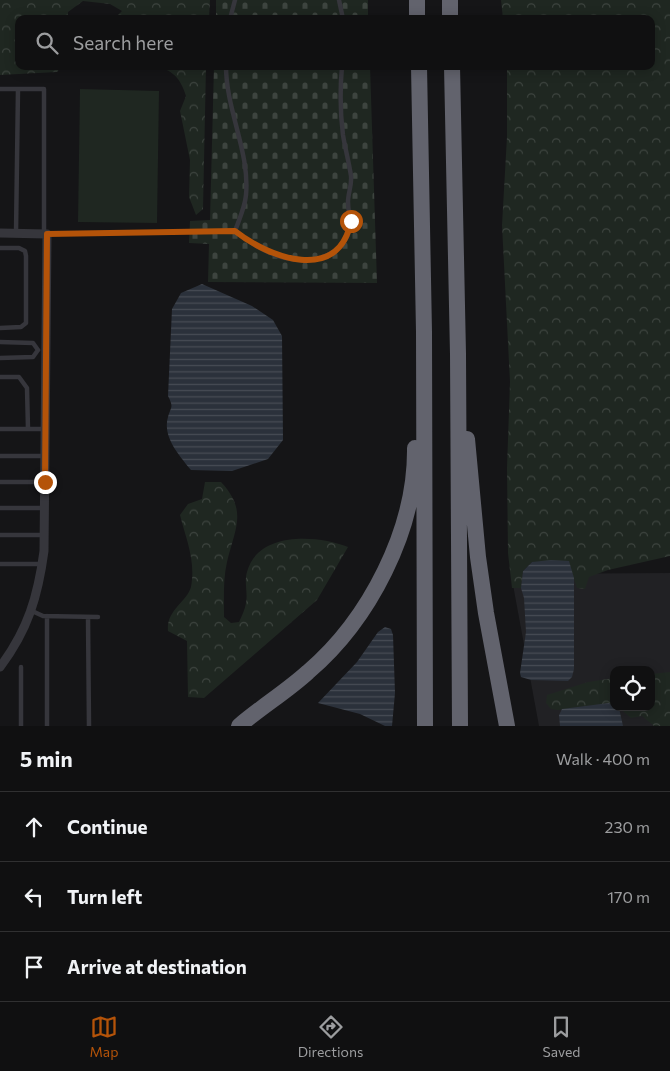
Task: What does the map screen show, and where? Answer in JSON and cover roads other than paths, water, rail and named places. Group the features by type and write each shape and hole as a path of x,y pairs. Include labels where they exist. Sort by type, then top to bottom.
{"highway":[{"path":"417,0 418,15"},
{"path":"450,0 450,15"},
{"path":"419,70 424,332 425,726"},
{"path":"452,70 458,354 460,726"},
{"path":"239,726 308,672 336,646 361,613 391,558 408,503 415,456 414,378 424,332"},
{"path":"458,354 478,557 486,612 508,726"}],"street":[{"path":"0,233 45,234 41,350 45,429 45,535 42,564 32,611 12,651 0,667"}],"lane":[{"path":"231,15 235,0"},
{"path":"338,0 343,15"},
{"path":"226,70 228,96 246,178 246,196 235,231"},
{"path":"0,89 44,89 45,234 235,231 252,245 280,257 319,259 343,242 348,234 351,221 348,200 351,177 343,135 342,70"},
{"path":"16,234 18,89"},
{"path":"0,248 16,248 25,251 26,275 25,324 19,328 0,328"},
{"path":"0,342 33,343 41,350 33,358 0,358"},
{"path":"0,377 19,377 27,388 28,429"},
{"path":"0,429 45,429"},
{"path":"0,456 45,456"},
{"path":"0,482 45,482"},
{"path":"0,508 45,508"},
{"path":"0,535 45,535"},
{"path":"0,564 42,564"},
{"path":"32,611 47,616 98,617"},
{"path":"47,616 47,726"},
{"path":"88,617 89,726"},
{"path":"21,667 21,726"}]}
